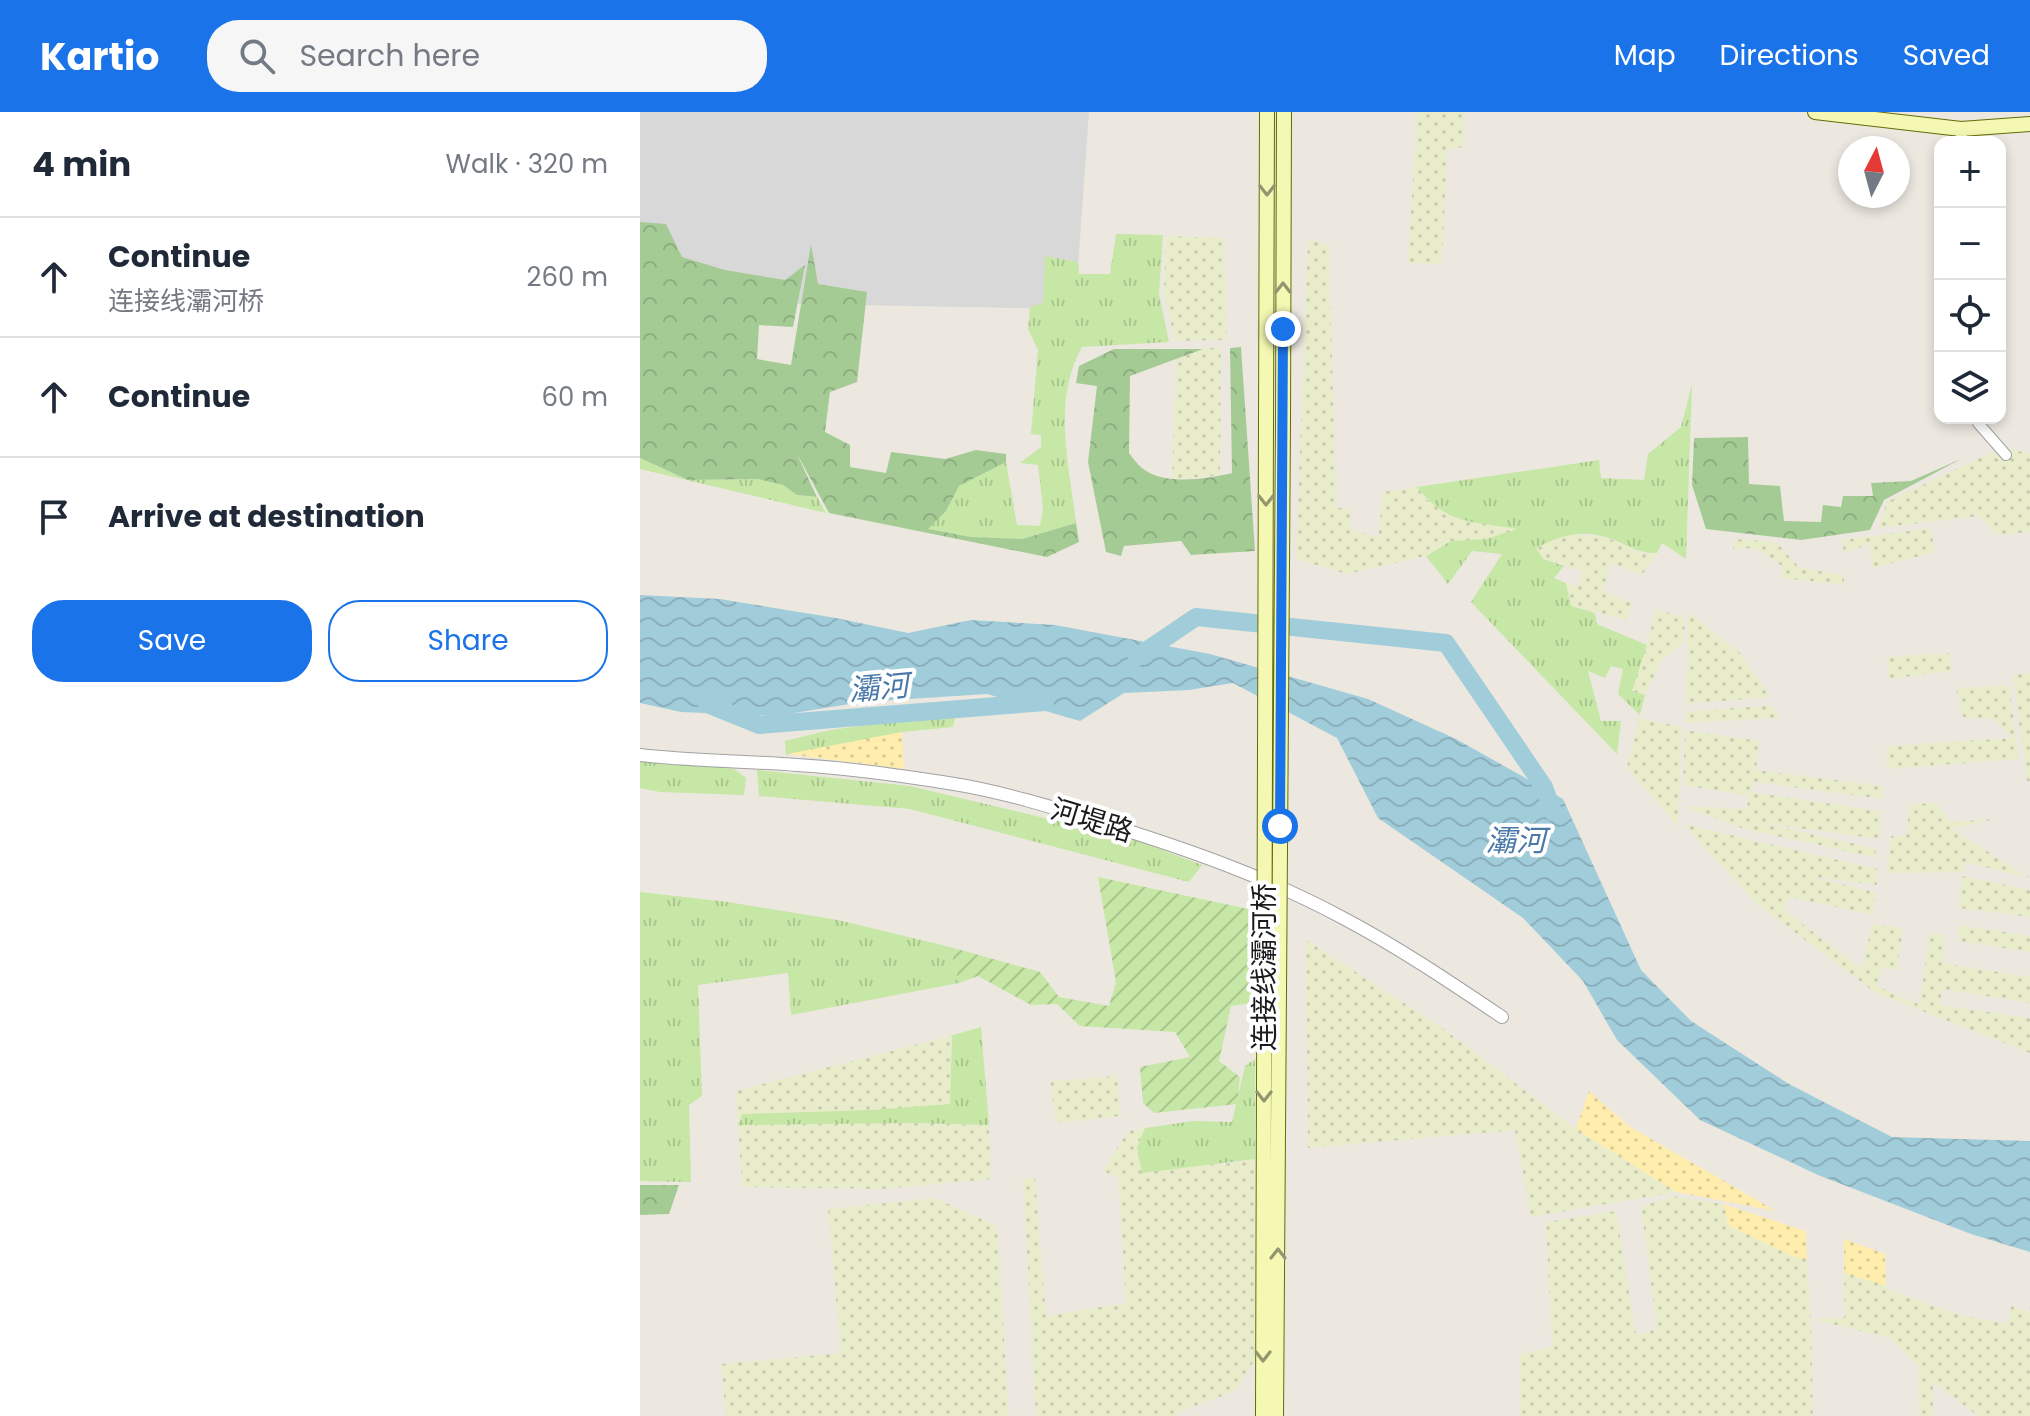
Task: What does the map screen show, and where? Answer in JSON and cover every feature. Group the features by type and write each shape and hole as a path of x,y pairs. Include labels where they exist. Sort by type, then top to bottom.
{"main road":[{"name":"连接线灞河桥","path":"1263,1416 1267,112"},
{"name":"连接线灞河桥","path":"1276,1416 1284,112"},
{"path":"1815,112 1961,135 2030,124"}],"street":[{"path":"1979,424 2006,455"},
{"name":"河堤路","path":"640,755 838,768 952,783 1081,816 1187,851 1290,891 1439,974 1502,1017"}],"shaded area":[{"path":"640,112 1089,112 1075,309 640,301"}],"green space":[{"path":"1417,112 1464,112 1463,147 1447,150 1442,264 1408,263"},
{"path":"640,222 666,224 682,257 725,270 785,280 805,265 793,327 759,325 757,359 791,365 811,244 818,284 867,292 857,382 830,392 825,432 850,445 850,467 886,473 891,452 945,459 976,450 1006,454 1006,462 959,486 946,511 928,529 971,537 1022,539 1076,523 1079,542 1047,557 829,513 796,452 817,497 797,495 783,485 758,479 688,480 640,458"},
{"path":"1116,234 1163,235 1159,294 1169,342 1082,347 1067,389 1065,411 1067,456 1076,523 1022,539 971,537 927,529 946,511 959,486 1006,462 1017,525 1040,526 1043,509 1038,465 1020,463 1041,447 1041,435 1031,434 1038,350 1028,329 1030,307 1043,303 1045,256 1078,262 1079,274 1110,274"},
{"path":"1166,236 1224,238 1227,340 1175,341 1164,292"},
{"path":"1308,239 1329,245 1336,508 1350,508 1351,529 1378,538 1383,492 1417,487 1427,500 1519,529 1486,539 1451,541 1426,556 1347,574 1296,559"},
{"path":"1221,347 1220,475 1172,480 1176,358"},
{"path":"1241,347 1255,551 1191,555 1181,541 1124,546 1121,556 1106,552 1088,462 1097,386 1076,383 1079,366 1114,349 1203,349 1130,376 1129,453 1151,474 1173,479 1198,479 1232,473 1230,348"},
{"path":"1692,384 1686,559 1662,543 1657,553 1650,553 1589,534 1562,537 1536,548 1543,559 1564,566 1554,578 1566,583 1571,606 1595,613 1597,624 1647,645 1632,691 1645,695 1640,715 1618,694 1623,669 1611,666 1605,678 1588,671 1601,721 1621,721 1617,754 1471,602 1502,554 1472,551 1448,584 1426,556 1451,541 1486,539 1517,529 1450,515 1417,487 1599,460 1601,478 1644,480 1648,454 1681,427"},
{"path":"1748,437 1749,484 1780,486 1784,521 1821,522 1823,505 1841,507 1843,496 1873,496 1871,483 1911,481 1961,459 1884,500 1870,530 1801,540 1706,529 1692,485 1694,438"},
{"path":"2003,447 2030,454 2030,532 1996,535 1979,516 1878,528 1887,502"},
{"path":"640,458 688,480 758,479 783,485 797,495 817,497 826,513 640,469"},
{"path":"1931,528 1935,552 1873,568 1869,544 1844,553 1842,540"},
{"path":"1568,533 1608,538 1643,554 1657,553 1642,575 1611,564 1603,591 1632,603 1627,620 1571,606 1566,583 1577,587 1583,571 1543,559 1535,547"},
{"path":"1735,539 1776,542 1800,568 1843,575 1845,585 1782,578 1782,566 1755,548 1733,549"},
{"path":"1656,609 1685,618 1684,642 1662,659 1645,695 1631,691"},
{"path":"1688,612 1740,653 1770,697 1686,704"},
{"path":"1949,653 1952,671 1889,679 1887,657"},
{"path":"2030,673 2030,781 2027,781 2013,675"},
{"path":"2009,685 2019,759 1887,769 1887,746 2013,738 1994,719 1963,717 1956,688"},
{"path":"1771,705 1780,718 1685,723 1686,712"},
{"path":"956,713 953,727 902,732 786,755 785,741 830,730"},
{"path":"1639,718 1682,727 1678,827 1627,767"},
{"path":"1685,730 1759,741 1756,770 1883,786 1881,799 1755,782 1750,792 1880,811 1879,839 1761,823 1874,848 1878,858 1744,829 1683,806 1746,809 1750,796 1683,785"},
{"path":"640,758 734,769 746,778 744,795 660,792 640,788"},
{"path":"757,770 910,786 1133,839 1202,865 1189,882 910,809 759,796"},
{"path":"1936,803 1950,822 1995,819 1952,829 2030,878 1965,862 1963,872 1887,873 1891,836 1906,836 1910,804"},
{"path":"1683,824 1877,869 1877,885 1806,876 1875,892 1874,915 1789,897 1784,910 1862,969 1872,924 1903,928 1897,970 1882,968 1877,986 1920,1005 1929,933 1945,935 1943,963 2030,977 2030,1003 1942,989 1940,1005 2030,1018 2030,1053 1876,993 1757,904"},
{"path":"1962,876 2030,890 2030,917 1959,908"},
{"path":"1098,877 1253,910 1254,1003 1231,1006 1219,1061 1240,1077 1237,1104 1154,1113 1143,1103 1140,1067 1190,1057 1175,1032 1080,1026 1057,1004 1031,1005 978,976 959,983 950,947 1040,972 1059,997 1109,1006 1116,982"},
{"path":"640,892 728,902 838,920 950,947 959,983 791,1015 788,973 698,985 702,1096 689,1105 691,1182 640,1181"},
{"path":"1958,925 2030,936 2030,952 1958,941"},
{"path":"1306,940 1441,1027 1576,1129 1676,1192 1531,1217 1515,1130 1308,1148"},
{"path":"981,1027 989,1125 739,1125 742,1114 950,1104 950,1036"},
{"path":"950,1036 953,1074 951,1104 739,1124 989,1125 991,1179 881,1189 742,1187 736,1091"},
{"path":"1255,1059 1255,1159 1142,1173 1137,1148 1145,1128 1193,1121 1232,1122 1245,1066"},
{"path":"1117,1076 1121,1116 1056,1123 1050,1081"},
{"path":"1145,1128 1137,1148 1218,1165 1255,1159 1256,1358 1235,1391 1177,1413 1177,1416 1036,1416 1023,1178 1035,1178 1046,1316 1126,1303 1118,1178 1103,1171 1128,1131"},
{"path":"640,1185 679,1185 669,1214 640,1215"},
{"path":"1672,1196 1723,1204 1729,1226 1807,1260 1813,1416 1520,1416 1520,1354 1552,1347 1546,1222 1616,1211 1636,1335 1657,1329 1641,1207"},
{"path":"935,1198 997,1226 1009,1416 726,1416 721,1364 841,1353 828,1209"},
{"path":"1844,1273 1964,1316 2008,1323 2011,1306 2029,1312 2030,1306 2030,1416 1978,1416 1933,1382 1933,1416 1919,1416 1918,1366 1890,1338 1811,1319 1845,1317"}],"sand":[{"path":"902,732 904,769 787,754"},
{"path":"1589,1091 1630,1127 1776,1211 1676,1192 1576,1129"},
{"path":"1723,1204 1806,1231 1807,1260 1729,1226"},
{"path":"1844,1239 1885,1254 1886,1286 1844,1273"}],"water":[{"name":"灞河","path":"640,595 720,599 908,633 971,620 1055,625 1210,654 1368,699 1456,739 1563,799 1641,970 1691,1021 1789,1084 1892,1137 2030,1141 2030,1252 1971,1234 1818,1175 1700,1120 1617,1040 1583,981 1523,918 1378,818 1337,738 1233,683 1189,690 1124,693 1080,721 987,694 862,702 776,716 681,712 640,703"}],"waterway":[{"name":"灞河","path":"1137,657 1196,617 1446,643 1544,787 1553,812"},
{"name":"灞河","path":"707,704 759,725 1045,702"}],"route":[{"path":"1280,826 1283,329"}]}
